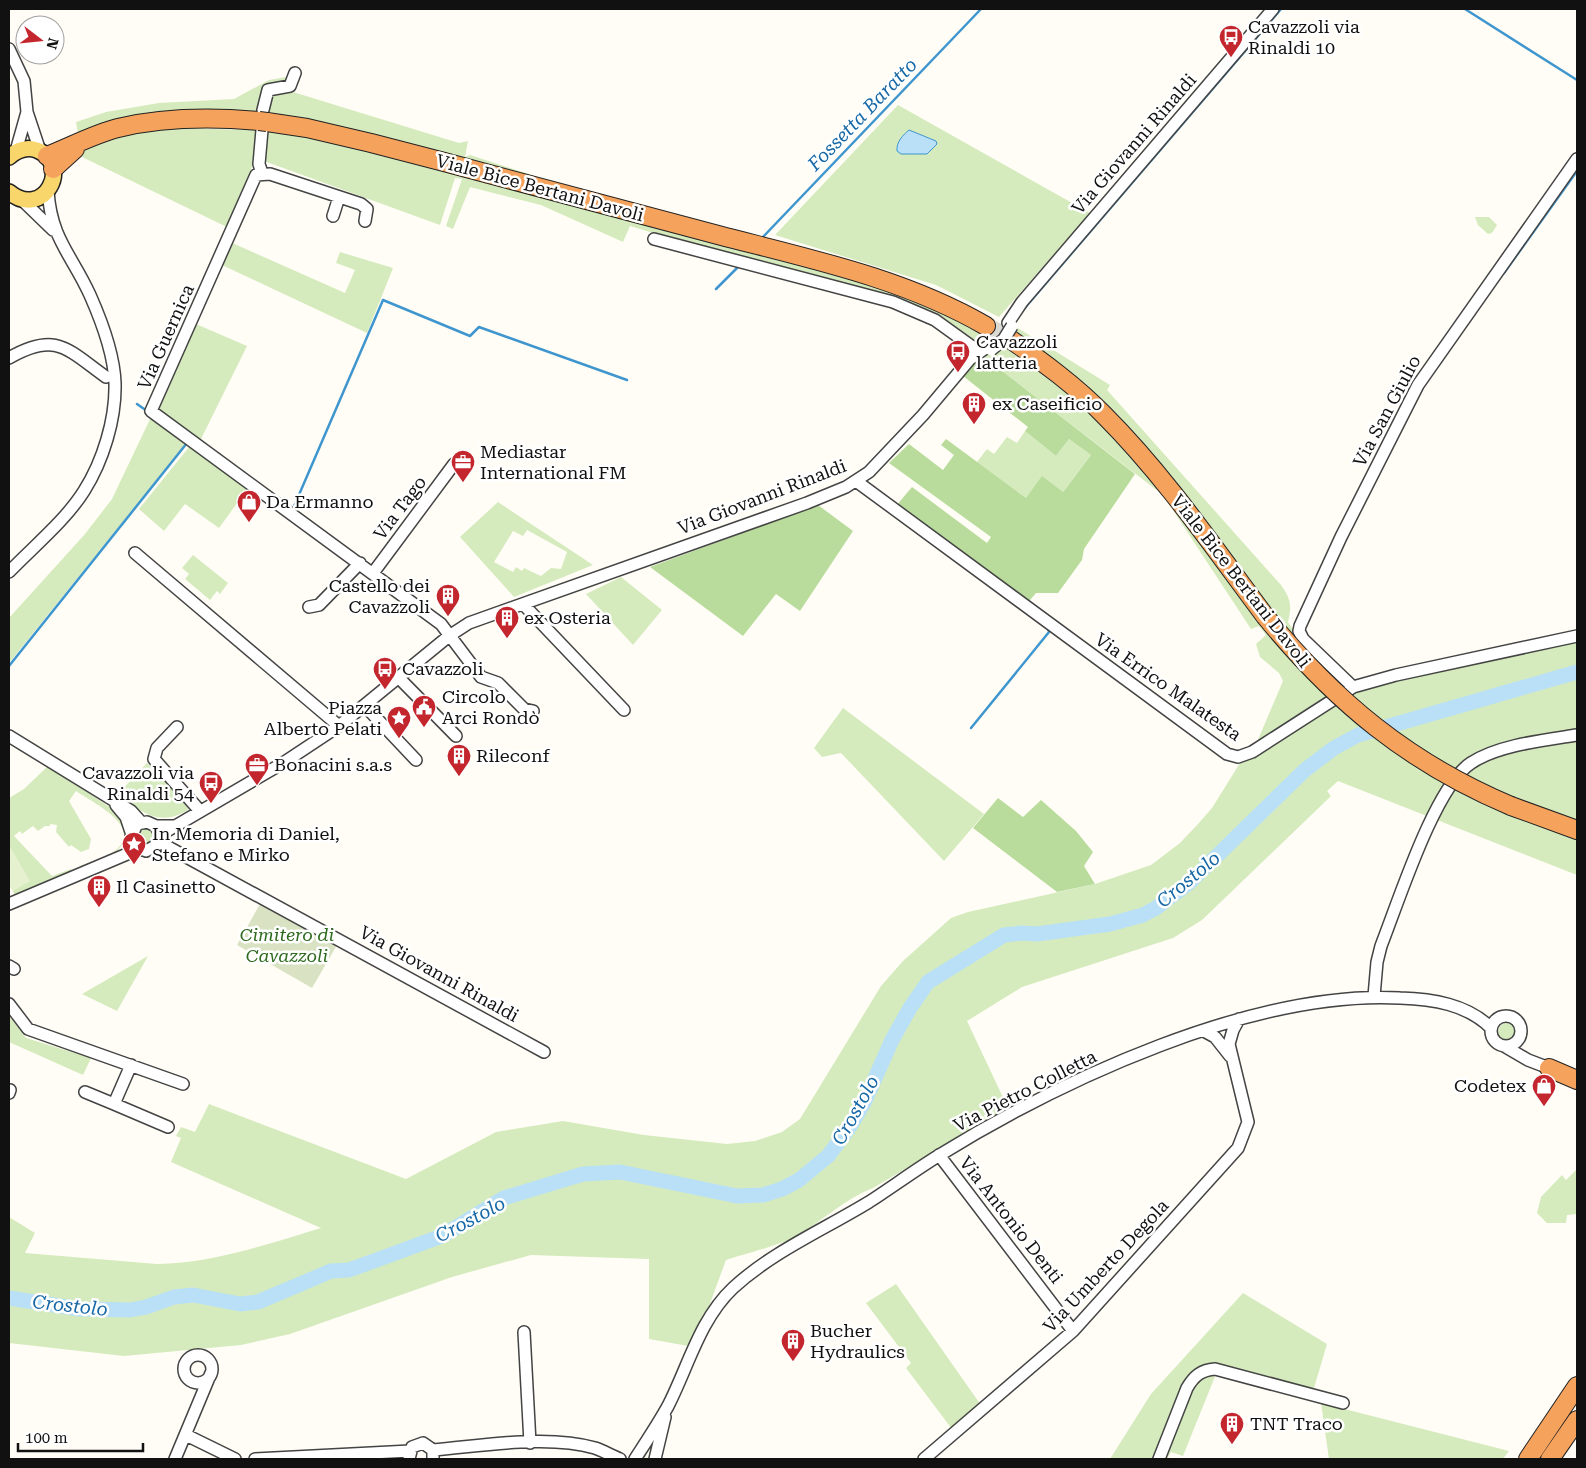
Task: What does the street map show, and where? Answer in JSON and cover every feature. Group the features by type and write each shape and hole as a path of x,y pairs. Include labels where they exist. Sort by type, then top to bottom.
{"highway":[{"name":"Viale Bice Bertani Davoli","path":"47,159 116,129 166,121 214,119 263,121 316,130 463,167 895,284 942,303 986,326"},
{"name":"Viale Bice Bertani Davoli","path":"1010,329 1124,436 1178,499 1265,616 1322,681 1380,732 1436,769 1511,806 1576,829"},
{"path":"1549,1068 1577,1080"},
{"path":"1528,1459 1577,1386"},
{"path":"1550,1459 1577,1420"}],"main road":[{"path":"12,154 32,148 47,159 52,185 48,191 36,199 15,196"}],"street":[{"name":"Via Giovanni Rinaldi","path":"134,841 150,850 158,834 176,826 283,763 338,726 449,636 469,623 812,501 856,481 880,460 982,352 1010,329 1022,302 1273,9"},
{"path":"9,49 24,82 27,112 47,159"},
{"path":"294,73 290,86 268,90 259,164 262,174 270,174 365,206 368,213 365,221"},
{"path":"12,154 27,112"},
{"name":"Via San Giulio","path":"1353,687 1303,638 1299,631 1300,626 1346,528 1418,385 1577,159"},
{"name":"Via Guernica","path":"262,174 256,175 252,182 247,199 151,411 441,624 481,677 498,683 524,709 533,711"},
{"path":"9,572 69,510 84,491 101,457 112,417 115,382 110,350 89,294 54,231 49,210 48,191"},
{"path":"15,196 54,231"},
{"path":"333,216 339,197"},
{"path":"654,239 893,302 935,320 982,352"},
{"path":"9,358 32,346 54,344 68,350 106,378"},
{"name":"Via Tago","path":"373,573 454,464"},
{"name":"Via Errico Malatesta","path":"856,481 1227,754 1238,757 1252,752 1353,687 1396,675 1577,636"},
{"path":"135,553 338,726"},
{"path":"309,607 319,605 360,564"},
{"path":"523,604 624,710"},
{"path":"399,678 456,736"},
{"path":"365,706 416,760"},
{"path":"177,727 157,748 154,759 200,811"},
{"path":"1374,996 1377,962 1381,946 1437,808 1456,777 1471,763 1494,751 1577,735"},
{"path":"9,736 130,811 142,822"},
{"path":"111,800 126,817 134,841"},
{"name":"Via Giovanni Rinaldi","path":"9,904 116,860 134,841 137,824 142,822 158,834 544,1052"},
{"name":"Via Pietro Colletta","path":"635,1459 668,1406 699,1337 731,1290 759,1266 869,1202 939,1155 1025,1107 1116,1064 1204,1031 1239,1019 1319,1002 1374,996 1434,1001 1472,1013 1493,1024"},
{"path":"9,1004 28,1029 183,1084"},
{"path":"1505,1016 1515,1019 1521,1027 1520,1038 1530,1056 1549,1068 1528,1060 1494,1041 1493,1024 1505,1016"},
{"name":"Via Umberto Degola","path":"924,1459 1073,1331 1240,1144 1246,1131 1248,1117 1229,1044 1239,1019"},
{"name":"Via Umberto Degola","path":"1204,1031 1222,1044 1233,1062"},
{"path":"1504,1046 1513,1045 1520,1038"},
{"path":"114,1104 131,1065"},
{"path":"85,1092 168,1127"},
{"name":"Via Antonio Denti","path":"939,1155 1073,1331"},
{"path":"524,1332 530,1443"},
{"path":"175,1459 203,1396 211,1373 208,1359 200,1355 191,1356 185,1363 184,1373 200,1388 203,1396"},
{"path":"1159,1459 1187,1388 1193,1378 1205,1370 1215,1369 1343,1404"},
{"path":"194,1382 206,1380 211,1373"},
{"name":"Via Pietro Colletta","path":"655,1459 668,1406"},
{"path":"186,1435 235,1459"},
{"path":"255,1459 410,1455 419,1443 427,1444 433,1455 530,1443 569,1443 596,1448 620,1459"}],"green space":[{"path":"292,76 272,93 293,92 459,143 468,141 465,157 470,155 541,178 534,180 288,117 78,134 76,122 106,112 159,103 234,99 269,80"},
{"path":"898,105 1090,213 999,317 936,285 775,235"},
{"path":"166,128 258,130 248,180 229,228 80,156 81,148 114,137"},
{"path":"266,131 300,135 376,152 771,255 777,259 908,299 934,309 983,334 977,343 939,319 630,226 623,242 541,205 470,187 453,229 446,226 462,179 455,178 440,225 264,161"},
{"path":"1475,217 1489,217 1497,225 1492,233 1488,234 1478,225"},
{"path":"230,242 345,293 355,270 336,263 340,252 393,268 367,333 220,264"},
{"path":"196,324 247,346 198,445 251,484 219,528 185,504 164,531 139,509 194,441 157,409"},
{"path":"1016,327 1110,385 1107,390 1281,585 1290,603 1288,622 1299,638 1344,685 1341,686 1290,633 1178,487 1139,440 1106,407 1014,332"},
{"path":"1004,347 1077,400 1156,482 1257,618 1287,655 1328,699 1263,743 1257,742 1283,681 1279,673 1260,657 1256,644 1266,635 1259,626 1251,629 1163,495 984,357"},
{"path":"984,357 1135,474 1084,549 1082,560 1058,593 1036,593 1025,606 896,506 912,487 987,543 991,537 889,463 909,444 943,470 954,455 941,445 946,439 1026,498 1042,476 1063,492 1091,455 1069,439 1056,456 1025,431 1028,427 963,376 977,359"},
{"path":"151,417 187,442 9,663 9,618 85,534 112,499"},
{"path":"1025,431 1056,456 1069,439 1091,455 1062,493 1026,498 977,462 987,449 994,454 1007,437 1017,443"},
{"path":"498,502 593,565 514,597 460,537","holes":["527,530 567,552 561,569 551,568 541,576 524,568 522,571 516,567 513,572 494,562 513,531 523,536"]},
{"path":"818,505 853,531 800,611 776,594 743,636 650,567"},
{"path":"193,555 228,583 220,594 217,591 210,600 185,579 189,574 182,568"},
{"path":"621,577 662,610 633,645 586,594"},
{"path":"1577,637 1577,875 1338,781 1327,791 1331,796 1202,920 1173,938 1022,987 967,1021 1008,1108 843,1204 795,1237 726,1260 694,1347 649,1339 649,1259 531,1255 452,1277 290,1334 241,1345 124,1356 9,1343 9,1217 35,1233 25,1253 157,1264 178,1263 220,1256 321,1228 171,1162 181,1138 176,1136 181,1127 195,1132 209,1104 406,1179 496,1132 563,1121 644,1135 727,1144 755,1141 782,1132 800,1119 881,986 903,961 951,918 968,912 1095,884 1151,865 1180,843 1212,808 1240,763 1351,690"},
{"path":"843,708 984,814 944,861 841,753 822,757 814,748"},
{"path":"147,763 189,804 188,810 168,818 159,817 143,812 117,795"},
{"path":"48,766 122,817 128,833 120,848 115,852 103,859 81,867 110,854 121,845 124,836 122,827 115,818 76,791 69,801 91,839 89,849 81,852 71,845 69,847 56,832 57,825 50,824 50,826 45,826 38,831 33,826 22,834 20,831 14,836 52,876 71,869 72,871 15,895 9,884 9,798 24,789"},
{"path":"998,798 1023,817 1041,800 1076,831 1093,852 1084,866 1095,884 1057,892 973,828"},
{"path":"146,828 152,830 154,836 152,842 146,844 140,842 138,836 140,830"},
{"path":"9,845 30,881 13,891 9,884"},
{"name":"Cimitero di Cavazzoli","path":"261,902 337,945 312,988 237,945"},
{"path":"148,956 117,1011 82,994"},
{"path":"9,1016 26,1038 91,1058 83,1075 9,1042"},
{"path":"1507,1023 1513,1026 1516,1032 1513,1038 1507,1041 1501,1038 1498,1032 1501,1026"},
{"path":"1577,1169 1577,1214 1567,1215 1566,1223 1547,1223 1537,1213 1541,1197 1562,1175 1566,1180"},
{"path":"896,1284 983,1408 955,1433 906,1368 911,1363 866,1303"},
{"path":"1243,1293 1327,1344 1314,1388 1218,1369 1183,1456 1171,1452 1167,1459 1110,1459 1151,1394"},
{"path":"1321,1403 1509,1451 1503,1459 1329,1459"}],"water":[{"path":"909,130 936,141 937,144 927,154 901,154 897,151 899,142 902,136"}],"waterway":[{"name":"Fossetta Baratto","path":"762,238 981,9"},
{"path":"1023,310 1281,9"},
{"path":"1465,9 1577,80"},
{"path":"1504,273 1577,171"},
{"name":"Fossetta Baratto","path":"716,289 739,266"},
{"path":"292,511 383,300 470,336 479,327 627,380"},
{"path":"137,404 147,411"},
{"path":"9,666 187,443"},
{"path":"971,728 1049,632 1048,628"},
{"name":"Crostolo","path":"9,1298 79,1309 130,1310 146,1307 174,1297 193,1295 240,1304 258,1302 331,1271 349,1270 442,1236 504,1198 583,1174 620,1172 737,1196 763,1195 782,1189 799,1180 828,1156 849,1128 864,1103 892,1040 910,1008 928,982 1004,935 1037,934 1110,924 1143,915 1156,908 1190,882 1305,770 1334,748 1358,735 1577,672"}],"tunnel":[{"path":"986,326 1010,339"}],"place":[{"name":"Cavazzoli via Rinaldi 10","path":"1231,58"},
{"name":"Cavazzoli latteria","path":"958,373"},
{"name":"ex Caseificio","path":"974,425"},
{"name":"Mediastar International FM","path":"463,483"},
{"name":"Da Ermanno","path":"249,523"},
{"name":"Castello dei Cavazzoli","path":"448,617"},
{"name":"ex Osteria","path":"507,639"},
{"name":"Cavazzoli","path":"385,690"},
{"name":"Circolo Arci Rondò","path":"424,728"},
{"name":"Piazza Alberto Pelati","path":"399,739"},
{"name":"Rileconf","path":"459,777"},
{"name":"Bonacini s.a.s","path":"257,786"},
{"name":"Cavazzoli via Rinaldi 54","path":"211,804"},
{"name":"In Memoria di Daniel, Stefano e Mirko","path":"134,865"},
{"name":"Il Casinetto","path":"99,908"},
{"name":"Codetex","path":"1544,1107"},
{"name":"Bucher Hydraulics","path":"793,1362"},
{"name":"TNT Traco","path":"1232,1445"}]}
